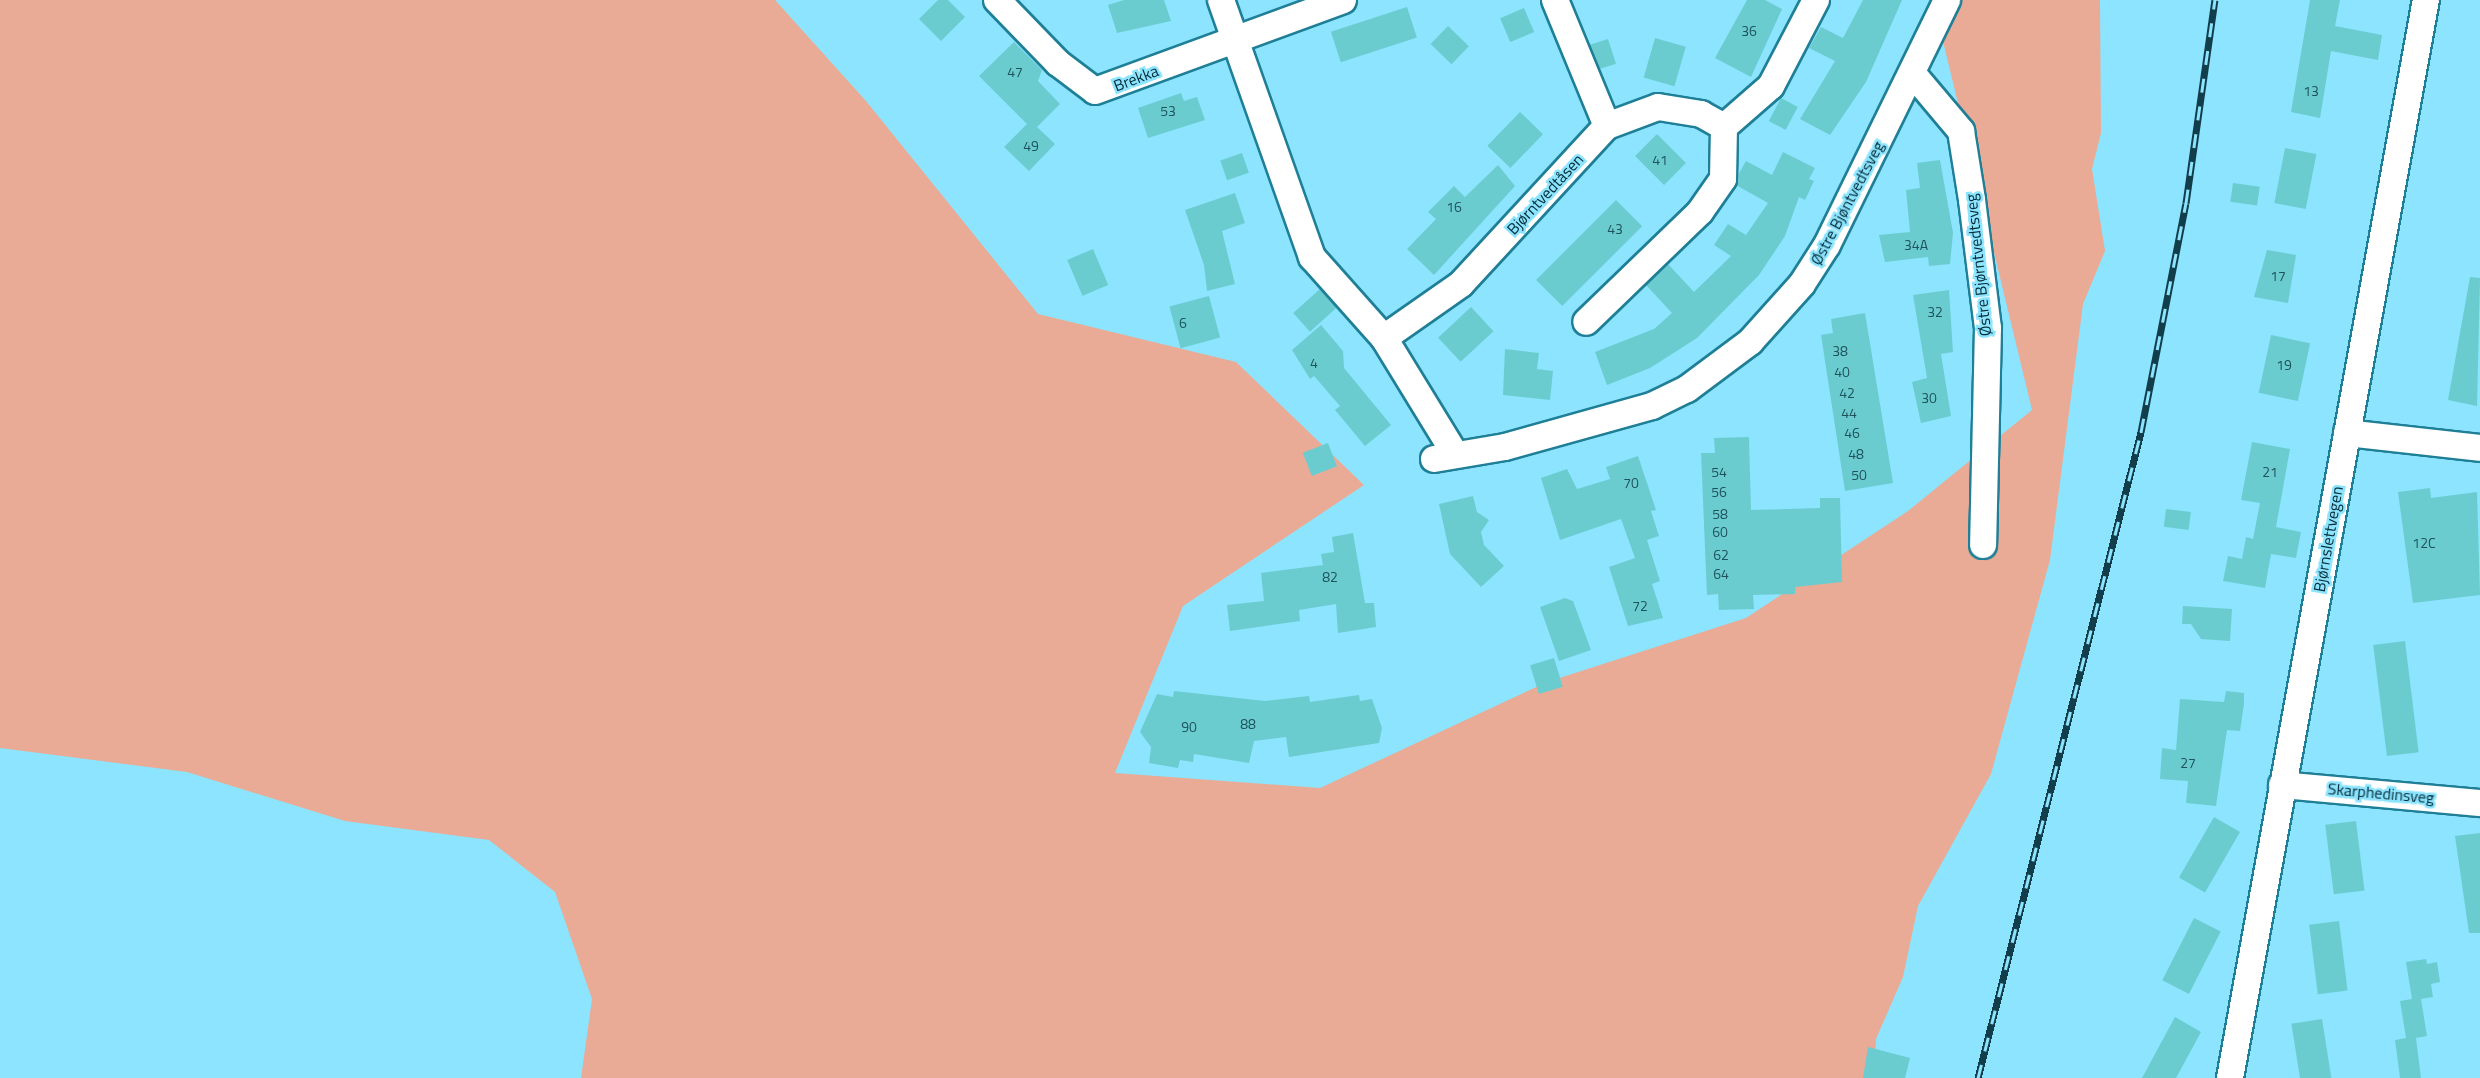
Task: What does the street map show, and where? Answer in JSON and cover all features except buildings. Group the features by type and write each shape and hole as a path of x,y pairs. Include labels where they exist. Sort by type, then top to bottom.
{"street":[{"name":"Brekka","path":"997,0 1059,63 1095,91 1235,40"},
{"path":"1221,0 1299,230 1312,256 1384,338"},
{"path":"1235,40 1343,0"},
{"path":"1555,0 1607,126"},
{"path":"1586,322 1700,212 1723,179 1724,128 1771,87 1816,0"},
{"name":"Østre Bjøntvedtsveg","path":"1384,338 1444,457 1505,447 1652,406 1687,389 1750,342 1802,284 1827,245 1913,74 1947,0"},
{"name":"Bjørnslettvegen","path":"2229,1078 2426,0"},
{"name":"Østre Bjørntvedtsveg","path":"1913,74 1960,131 1972,200 1988,328 1983,545"},
{"name":"Bjørntvedtåsen","path":"1384,338 1461,284 1607,126 1658,107 1701,114 1724,128"},
{"path":"2348,433 2480,448"},
{"name":"Skarphedinsveg","path":"2282,785 2480,802"}],"shaded area":[{"path":"0,0 775,0 866,101 1038,314 1236,362 1364,485 1183,606 1115,773 1320,788 1547,682 1746,618 1908,511 2032,410 1941,33 1956,0 2100,0 2101,133 2092,169 2105,251 2083,304 2050,560 1991,774 1918,906 1903,977 1876,1039 1874,1078 581,1078 592,999 555,892 489,840 345,821 187,772 0,748"}],"railway":[{"path":"1978,1078 2141,432 2186,203 2215,0"}]}
